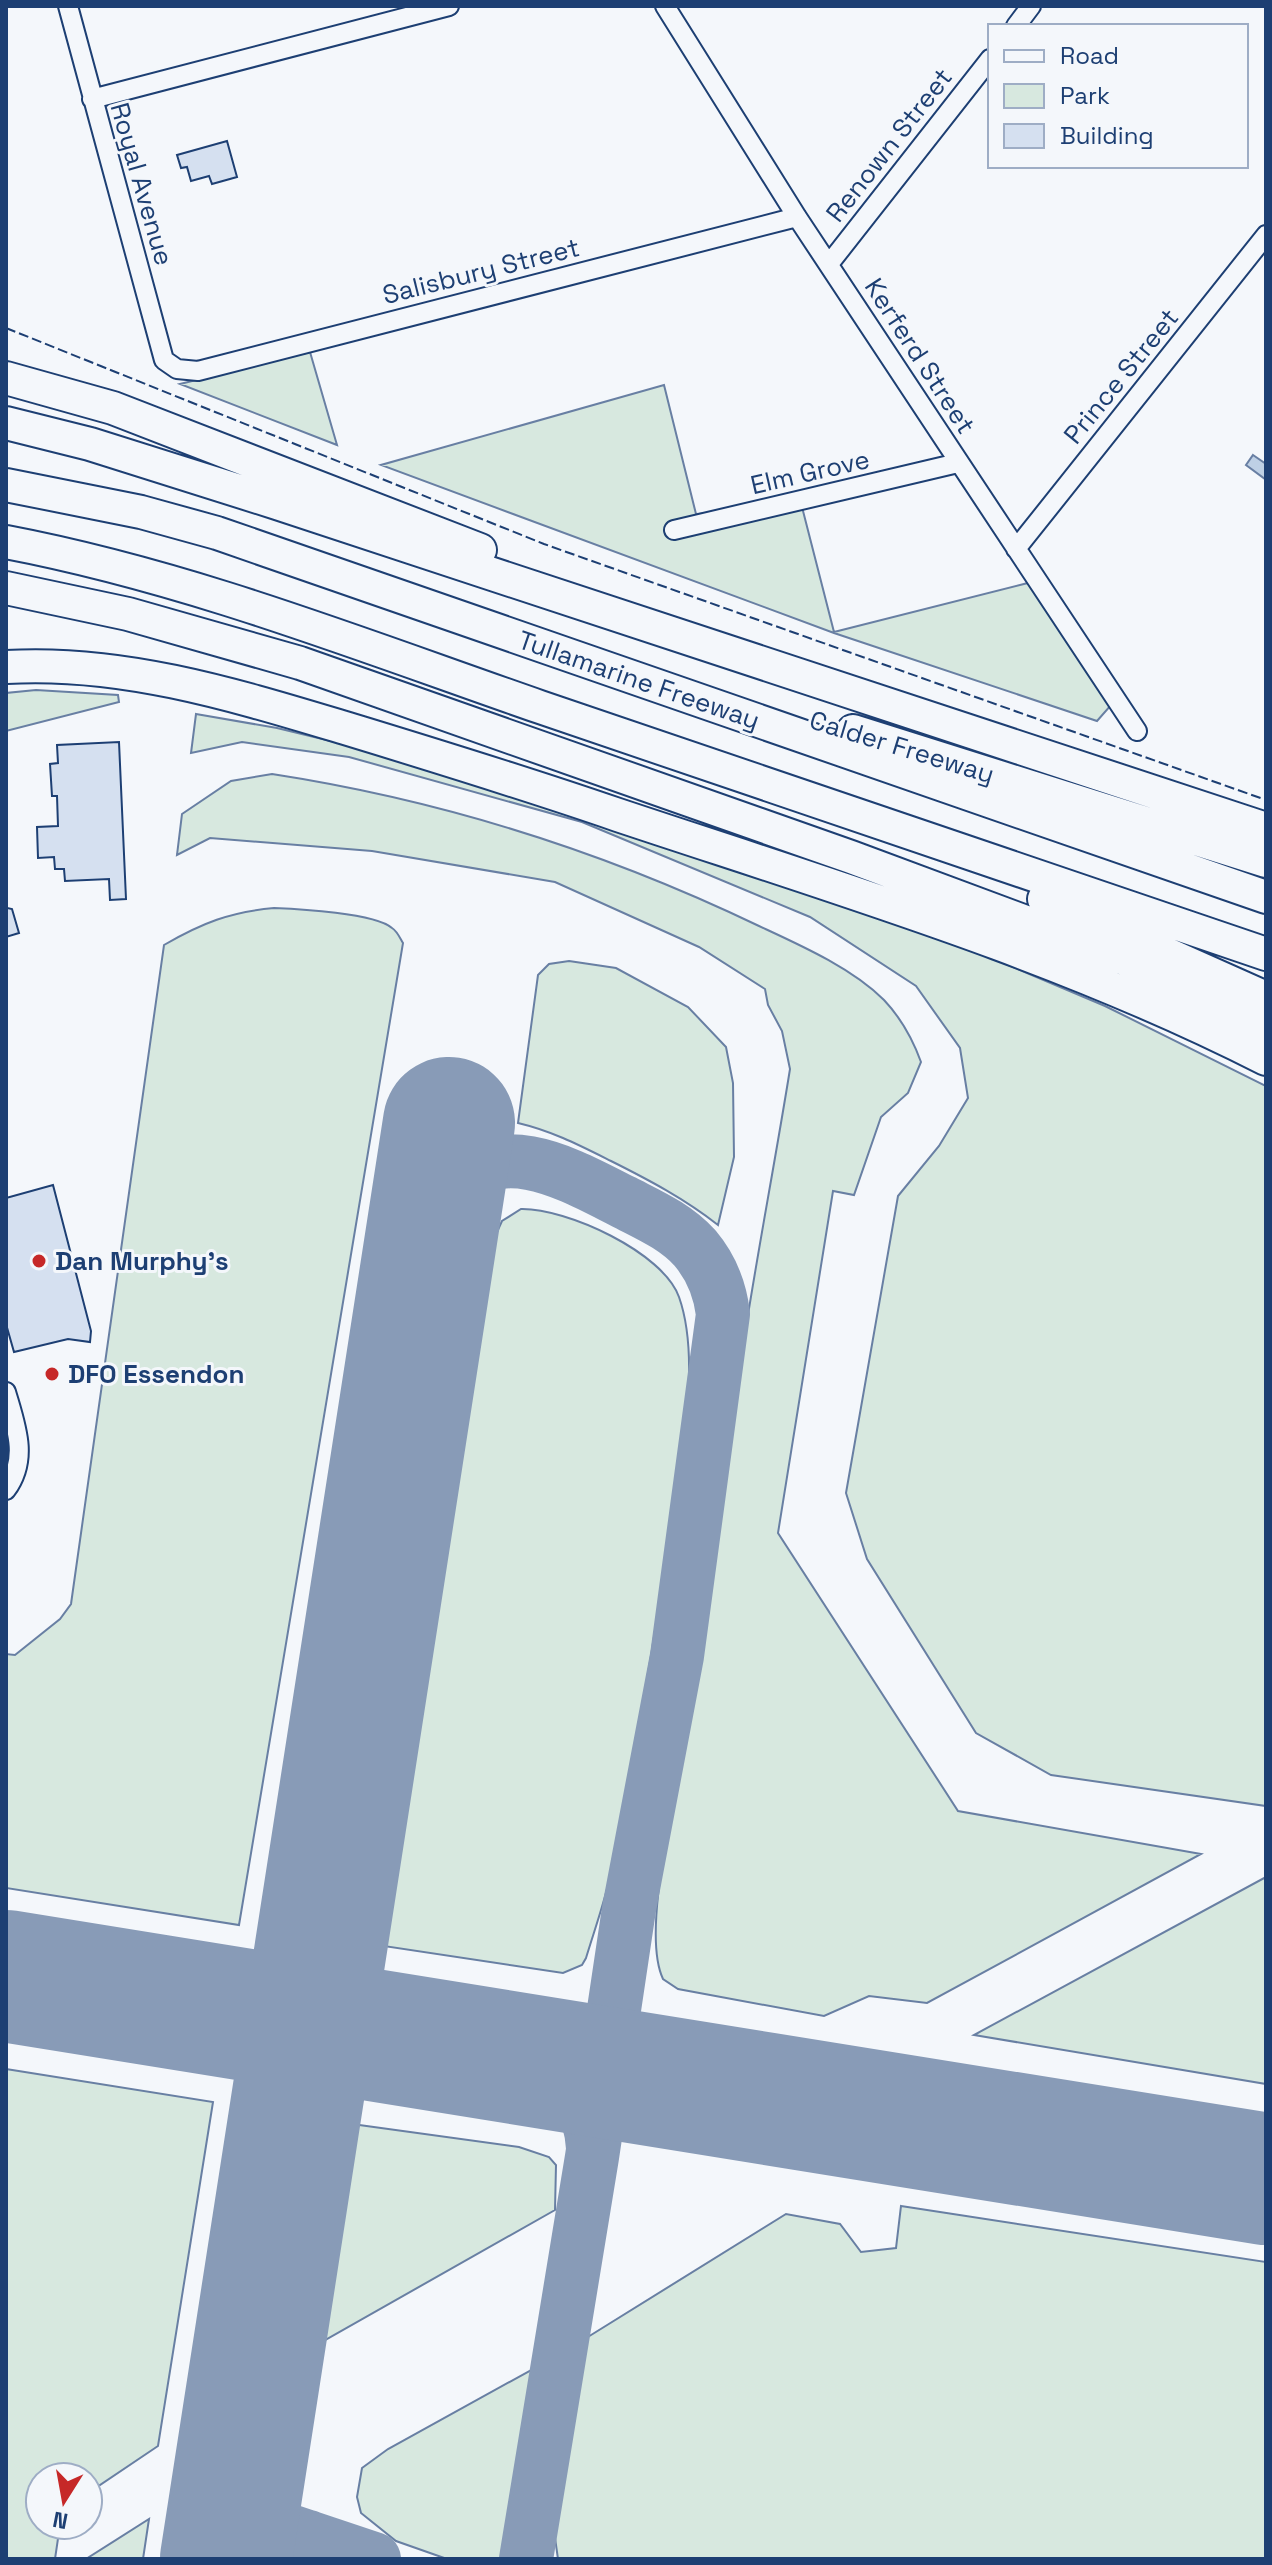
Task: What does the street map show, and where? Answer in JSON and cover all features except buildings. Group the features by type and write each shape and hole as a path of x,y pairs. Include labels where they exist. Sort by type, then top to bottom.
{"highway":[{"path":"6,378 113,408 930,719"},
{"path":"6,423 90,444 263,499 1266,829"},
{"name":"Tullamarine Freeway","path":"6,485 141,512 217,533 1266,897"},
{"name":"Calder Freeway","path":"217,533 1266,861"},
{"path":"6,542 180,584 1266,954"},
{"path":"6,588 115,611 300,663 851,857 1125,959 1266,1025"},
{"path":"210,636 456,730 849,892"},
{"path":"6,667 40,665 127,673 213,691 500,775 995,943 1114,989 1266,1059"},
{"path":"850,814 1266,998"}],"street":[{"name":"Royal Avenue","path":"68,6 164,360 177,369"},
{"path":"92,99 449,6"},
{"name":"Kerferd Street","path":"665,6 797,217 1137,731"},
{"path":"1018,24 1031,6"},
{"name":"Renown Street","path":"829,264 988,62"},
{"name":"Salisbury Street","path":"177,369 198,371 797,217"},
{"name":"Prince Street","path":"1016,549 1266,235"},
{"name":"Elm Grove","path":"674,530 958,463"},
{"path":"6,1392 20,1456 16,1473 6,1490"}],"green space":[{"path":"310,352 337,445 180,384"},
{"path":"664,385 696,514 802,507 834,632 1028,583 1112,704 1097,721 834,633 381,465"},
{"path":"36,690 118,695 119,702 6,731 6,693"},
{"path":"196,714 277,728 446,769 911,924 1105,1006 1266,1086 1266,1806 1051,1775 976,1733 867,1559 846,1493 898,1196 939,1146 968,1098 960,1048 916,986 810,917 582,822 349,757 242,742 191,753"},
{"path":"272,774 398,798 582,852 701,899 791,941 857,978 884,1000 906,1030 921,1062 908,1093 881,1117 854,1195 833,1191 778,1533 958,1811 1201,1854 927,2003 869,1996 824,2016 678,1989 663,1979 657,1957 658,1895 686,1734 743,1346 790,1069 782,1031 768,1005 765,989 699,947 555,882 372,851 210,838 177,855 182,814 231,781"},
{"path":"274,908 370,919 394,929 403,943 239,1925 6,1888 6,1654 15,1655 60,1619 71,1604 164,945 217,920"},
{"path":"569,961 616,968 688,1007 726,1047 733,1083 734,1157 718,1225 680,1198 625,1168 565,1139 518,1123 538,975 549,964"},
{"path":"521,1209 562,1216 587,1225 634,1249 654,1264 679,1297 689,1351 687,1413 679,1475 616,1851 586,1958 582,1965 563,1973 377,1945 497,1232 502,1221"},
{"path":"1266,1877 1266,2084 974,2035"},
{"path":"6,2069 213,2102 158,2446 104,2482 104,2461 24,2461 24,2541 58,2541 55,2559 6,2559"},
{"path":"352,2124 519,2147 549,2157 556,2165 555,2210 311,2348"},
{"path":"901,2206 1266,2262 1266,2559 558,2559 555,2538 561,2469 583,2340 786,2214 840,2224 861,2252 896,2248"},
{"path":"533,2369 504,2559 447,2559 396,2541 361,2513 357,2497 362,2468 388,2449"},
{"path":"149,2519 143,2559 86,2559"}],"water":[{"path":"1253,455 1266,464 1265,479 1246,465"}],"taxiway":[{"path":"426,1275 437,1218 452,1188 471,1172 492,1163 514,1161 537,1165 582,1181 679,1233 701,1255 710,1271 723,1314 677,1656 629,1909 526,2559"},
{"path":"533,2061 558,2076 576,2096 588,2120 593,2148"},
{"path":"233,2512 374,2559"},
{"path":"237,2559 270,2541 309,2537"}],"runway":[{"path":"226,2559 449,1123"},
{"path":"6,1976 1266,2179"}],"fence":[{"path":"6,328 544,544 1266,800"}],"place":[{"name":"Dan Murphy's","path":"39,1261"},
{"name":"DFO Essendon","path":"52,1374"}]}
